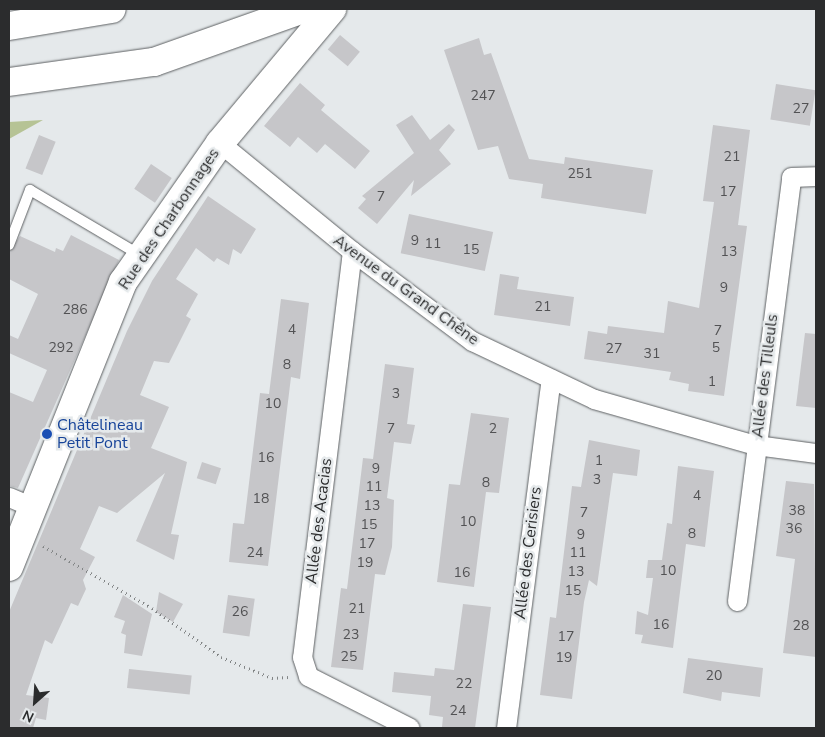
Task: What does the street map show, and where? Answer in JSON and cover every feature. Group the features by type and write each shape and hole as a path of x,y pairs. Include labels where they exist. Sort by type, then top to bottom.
{"main road":[{"path":"9,26 112,9"},
{"path":"9,82 154,62 304,9"},
{"name":"Rue des Charbonnages","path":"9,568 22,535 20,502 123,282 220,143 332,9"}],"street":[{"name":"Avenue du Grand Chêne","path":"220,143 352,251 472,341 594,399 756,444 816,453"},
{"name":"Allée des Tilleuls","path":"737,601 791,177 816,176"},
{"name":"Allée des Acacias","path":"308,676 302,657 352,251"},
{"name":"Allée des Cerisiers","path":"506,728 551,379"},
{"path":"308,676 410,728"}],"lane":[{"path":"9,245 30,190 142,256"}],"path":[{"path":"22,535 152,608 221,657 272,678 308,676"}],"green space":[{"path":"43,120 9,139 9,122"}],"building":[{"path":"340,35 360,52 348,66 328,50"},
{"path":"479,38 484,55 491,53 529,159 564,164 565,157 653,170 646,214 541,198 543,184 509,179 498,146 478,150 444,50"},
{"path":"300,83 325,105 321,110 370,151 355,169 325,144 317,153 298,137 290,147 264,126"},
{"path":"776,84 816,90 810,126 770,120"},
{"path":"412,115 430,140 449,124 455,130 439,150 451,164 411,196 414,180 377,224 358,208 366,199 362,196 414,153 396,125"},
{"path":"713,125 750,130 738,225 747,226 724,396 688,391 689,384 669,380 671,372 584,359 588,331 607,334 608,326 664,333 668,301 699,308 714,202 703,201"},
{"path":"39,135 56,142 42,175 26,168"},
{"path":"151,164 172,178 155,203 134,189"},
{"path":"208,196 256,229 241,254 233,249 229,265 217,258 214,262 196,248 176,279 198,294 186,316 191,319 169,363 154,361 140,395 169,407 151,448 187,462 171,534 179,535 174,560 136,541 165,473 117,513 99,506 80,549 95,557 83,580 86,589 78,606 71,603 52,644 45,640 26,695 49,698 46,720 36,718 33,728 9,728 9,612 127,331 152,281"},
{"path":"409,214 493,232 485,271 401,253"},
{"path":"71,235 119,260 18,488 9,486 9,392 33,402 47,370 9,353 9,335 18,339 38,294 9,279 9,252 20,236 55,252 56,248 63,251"},
{"path":"500,274 519,277 517,289 574,297 570,326 494,315"},
{"path":"281,299 309,303 300,379 291,377 268,566 229,562 233,523 244,524 260,393 269,394"},
{"path":"805,333 816,334 816,408 796,406"},
{"path":"385,364 414,368 407,424 415,425 411,444 394,442 387,498 394,500 392,547 385,575 375,574 363,670 331,667 341,588 347,589 363,458 373,459"},
{"path":"471,413 509,418 499,493 486,492 474,587 437,582 449,484 460,485"},
{"path":"589,440 640,450 637,476 613,473 597,586 589,580 584,602 572,699 540,695 550,617 556,618 572,486 581,487"},
{"path":"202,462 221,468 216,484 197,478"},
{"path":"678,466 714,471 705,547 686,544 673,648 641,643 643,635 635,634 637,611 648,615 653,578 646,578 648,560 662,560 667,523 672,524"},
{"path":"786,481 814,484 816,657 783,653 795,559 776,556"},
{"path":"159,592 183,604 173,622 156,612"},
{"path":"123,595 152,614 142,656 124,653 126,635 121,633 125,621 114,617"},
{"path":"228,595 255,599 249,636 223,633"},
{"path":"463,604 491,607 475,728 442,727 443,717 429,715 431,696 392,692 394,672 434,676 435,668 454,670"},
{"path":"688,658 763,668 760,697 722,692 721,701 683,693"},
{"path":"129,669 192,676 190,694 127,688"}],"place":[{"name":"Châtelineau Petit Pont","path":"47,434"}]}
